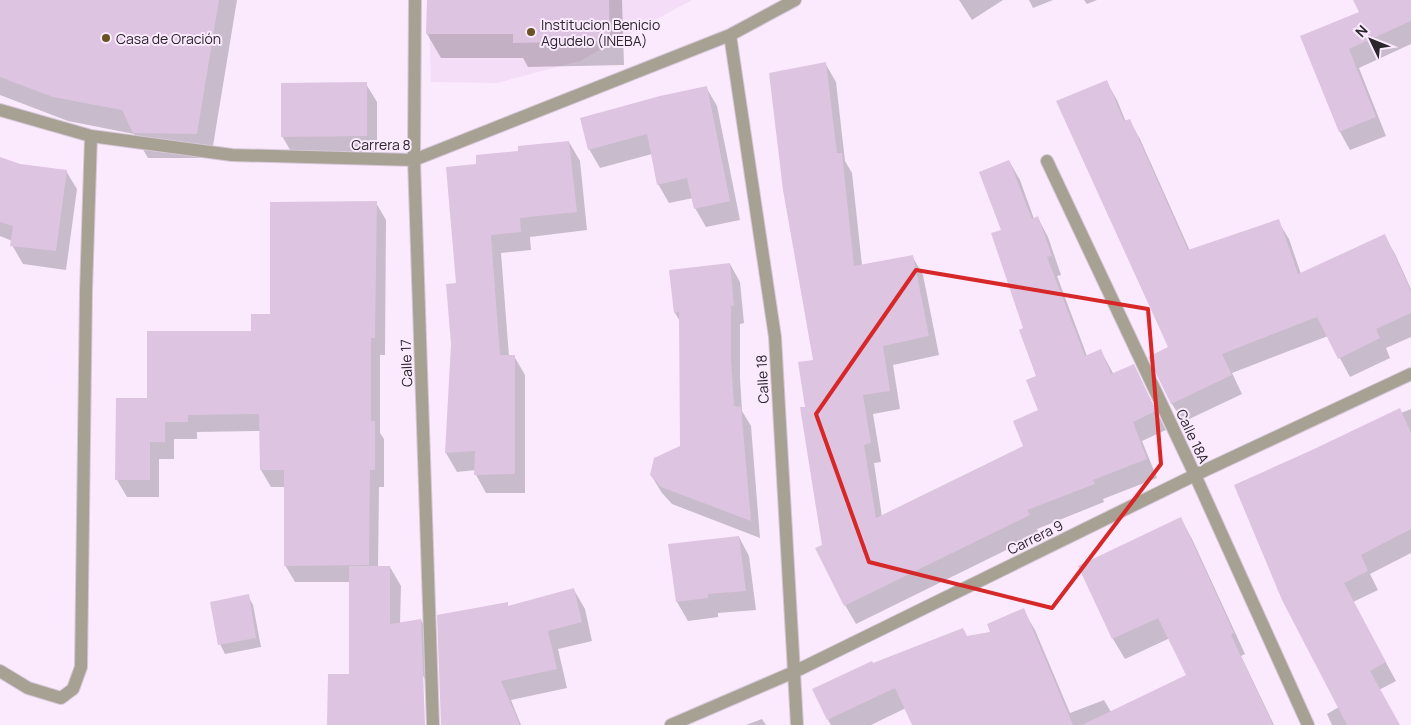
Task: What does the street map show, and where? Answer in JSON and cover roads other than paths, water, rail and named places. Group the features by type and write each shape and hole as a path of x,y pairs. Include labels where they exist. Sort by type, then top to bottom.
{"street":[{"name":"Calle 17","path":"415,0 414,160 433,725"},
{"name":"Carrera 8","path":"0,110 91,136 232,156 414,160 730,35 795,0"},
{"name":"Calle 18","path":"730,35 775,337 797,725"},
{"path":"0,671 28,688 61,698 73,689 81,667 86,291 91,136"},
{"name":"Calle 18A","path":"1047,161 1195,475 1308,725"},
{"name":"Carrera 9","path":"671,725 794,672 1195,475 1411,374"}],"place":[{"name":"Institucion Benicio Agudelo (INEBA)","path":"531,32"},
{"name":"Casa de Oración","path":"106,38"}]}
